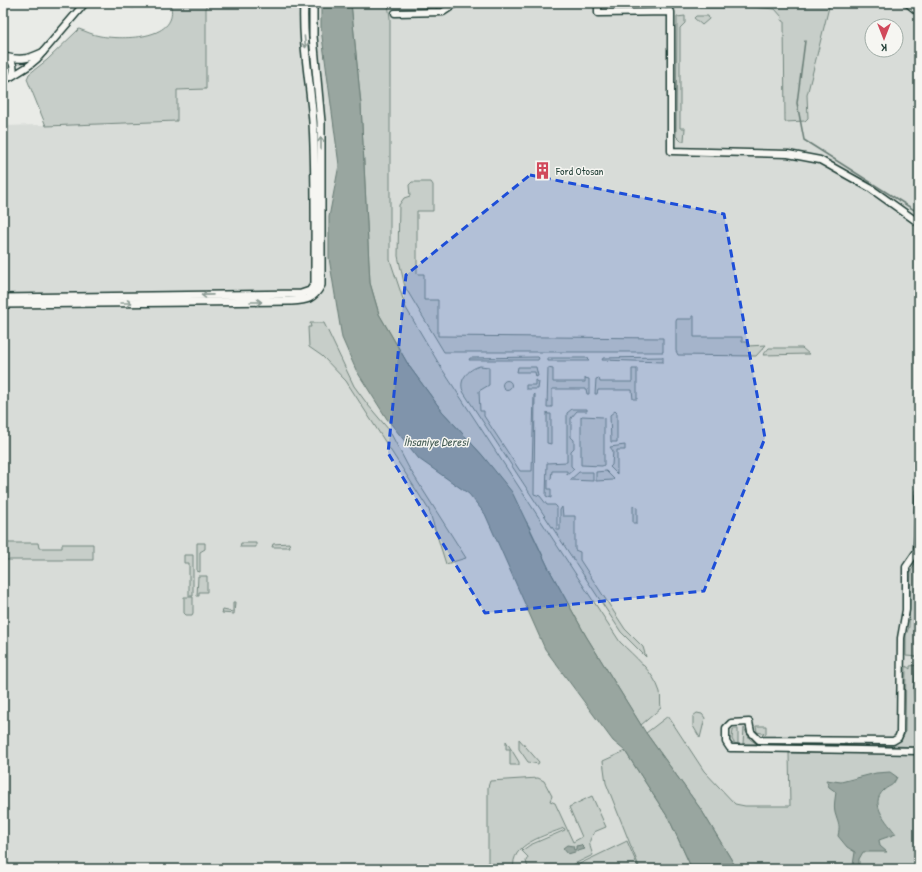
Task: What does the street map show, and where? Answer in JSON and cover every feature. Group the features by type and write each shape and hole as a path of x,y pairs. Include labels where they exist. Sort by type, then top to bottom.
{"main road":[{"path":"3,298 301,294 310,291 315,284 316,199 312,122 304,32 304,3"},
{"path":"3,304 290,301 305,300 316,295 321,285 320,122 312,36 313,3"},
{"path":"908,3 919,12"},
{"path":"914,3 919,7"}],"street":[{"path":"4,82 26,69 86,3"},
{"path":"395,13 443,12 452,6 452,3"},
{"path":"598,3 598,13 671,12 671,151 788,154 820,160 870,188 919,224"},
{"path":"5,56 19,60 27,59 43,52"},
{"path":"5,56 13,63 12,76"},
{"path":"917,750 730,748 726,742 726,728 731,723 749,722 751,732 759,740 893,740 898,738 900,734 901,638 906,610 906,567 917,551 919,492"}],"highlighted area":[{"path":"530,175 724,214 765,438 704,591 485,613 388,453 406,275"}],"shaded area":[{"path":"116,3 145,3 133,8"},
{"path":"170,3 206,3 206,89 177,90 177,121 46,126 27,79 29,74 47,60 79,29 97,35 122,38 148,35 159,31 167,24 171,15"},
{"path":"206,3 908,3 919,12 919,869 3,869 3,126 177,121 177,90 206,88"},
{"path":"351,3 388,3 390,18 390,260 406,308 442,369 620,642 643,665 657,685 660,692 661,708 641,725 586,636 549,569 529,526 483,456 442,411 409,366 379,314 370,283 361,105"},
{"path":"695,3 728,3 723,8 699,8"},
{"path":"736,3 830,3 807,95 808,118 805,121 785,122 784,21 781,20 782,17 775,9 737,6"},
{"path":"679,4 676,8 617,9 617,5"},
{"path":"685,16 685,23 680,28 680,128 685,128 684,141 681,141 676,136 677,17"},
{"path":"696,16 708,16 709,19 702,25 694,18"},
{"path":"412,182 431,182 433,185 433,211 417,211 417,274 424,274 424,300 438,300 438,336 663,338 663,352 444,352 405,287 398,256 399,205 404,198 410,196 409,185"},
{"path":"692,316 694,316 694,337 742,337 742,342 747,342 748,346 766,345 756,356 678,355 676,351 676,321 677,319 692,319"},
{"path":"310,323 324,323 354,386 389,430 409,468 466,558 446,564 429,510 346,381 322,356 309,347 308,327 311,327"},
{"path":"769,348 802,348 809,354 763,355"},
{"path":"538,357 538,360 469,360 470,358"},
{"path":"663,357 663,362 602,360 603,358"},
{"path":"548,358 588,358 589,361 548,361"},
{"path":"480,366 489,367 489,385 479,391 480,411 484,411 484,416 520,471 532,471 535,394 534,494 540,496 547,505 555,505 557,507 557,530 560,530 560,510 562,507 563,516 575,516 575,550 580,552 580,560 625,629 643,647 646,657 621,632 464,393 462,384 465,376 471,370"},
{"path":"518,367 536,367 538,376 536,377 535,372 517,372"},
{"path":"548,368 553,369 553,382 585,382 585,378 589,379 589,394 587,394 586,389 552,389 552,407 547,407"},
{"path":"632,369 637,369 637,399 633,399 632,390 598,390 597,394 595,394 596,379 599,378 600,382 632,382"},
{"path":"507,380 512,385 507,390 502,385"},
{"path":"535,380 539,382 538,389 526,389 526,385 535,385"},
{"path":"572,409 587,409 587,411 577,411 571,418 571,437 574,440 574,448 571,451 571,466 574,469 567,475 567,471 552,471 551,479 548,480 548,489 551,489 551,498 546,496 547,463 567,462 567,413"},
{"path":"615,411 617,413 617,442 611,442 610,415"},
{"path":"547,412 548,414 551,414 551,444 547,443"},
{"path":"582,416 604,418 604,465 602,466 581,465"},
{"path":"625,445 625,450 617,450 617,474 610,467 612,465 613,451 610,447"},
{"path":"606,471 614,479 613,480 596,481 596,472"},
{"path":"579,472 593,472 593,481 570,480"},
{"path":"633,506 637,507 637,523 633,523"},
{"path":"3,543 38,543 39,548 62,548 62,544 93,544 93,560 3,560"},
{"path":"197,543 205,543 205,549 200,552 200,572 197,571"},
{"path":"241,543 256,543 256,547 240,547"},
{"path":"289,543 290,547 272,547 273,544"},
{"path":"184,555 193,555 193,596 189,596 189,563 184,563"},
{"path":"919,556 919,657 906,656 906,635 909,627 911,571"},
{"path":"198,576 207,576 207,592 199,592 199,596 197,596"},
{"path":"184,597 193,597 192,615 186,615 184,613"},
{"path":"233,602 235,602 234,614 222,613 223,610 233,612"},
{"path":"919,665 919,747 871,745 876,743 893,744 898,742 905,733 906,666 910,669 910,666"},
{"path":"697,713 702,714 705,718 700,738 693,726 693,716"},
{"path":"668,716 704,771 735,804 745,806 790,806 789,753 919,754 919,869 737,869 702,811 646,733"},
{"path":"756,726 766,726 766,734 757,732"},
{"path":"744,728 750,739 757,744 743,744"},
{"path":"733,729 738,729 738,744 734,743 732,739"},
{"path":"519,739 539,762 538,764 528,762 519,749"},
{"path":"506,741 519,762 519,765 510,765 510,749 506,749"},
{"path":"625,751 669,819 692,869 640,869 606,783 603,761"},
{"path":"538,778 544,781 552,796 550,801 555,803 573,842 582,837 569,807 592,796 606,827 594,832 590,839 590,846 593,855 564,869 528,868 526,861 528,857 522,851 530,845 565,830 564,828 539,837 523,847 517,853 514,860 514,869 488,869 488,787 490,781"},
{"path":"627,841 639,869 569,869 623,843"}],"water":[{"name":"İhsaniye Deresi","path":"321,3 351,3 361,105 370,283 379,314 409,366 442,411 483,456 512,492 549,569 586,636 646,733 702,811 737,869 692,869 669,819 625,751 613,741 545,649 485,514 469,494 419,459 387,419 356,370 342,338 329,258 329,217 339,165 321,29"},
{"path":"890,772 897,777 893,784 884,790 880,795 878,801 884,819 896,834 879,840 880,846 887,852 863,852 859,859 859,866 856,867 853,865 855,852 847,847 838,836 839,826 834,807 836,792 829,787 826,780 841,782 876,773"},
{"path":"567,845 573,846 574,850 576,849 576,846 581,845 585,849 568,854 563,848"}],"waterway":[{"path":"805,41 797,103 804,140 919,213"},
{"path":"918,749 914,689 919,634"},
{"path":"918,753 919,766"}],"place":[{"name":"Ford Otosan","path":"543,171"}]}
